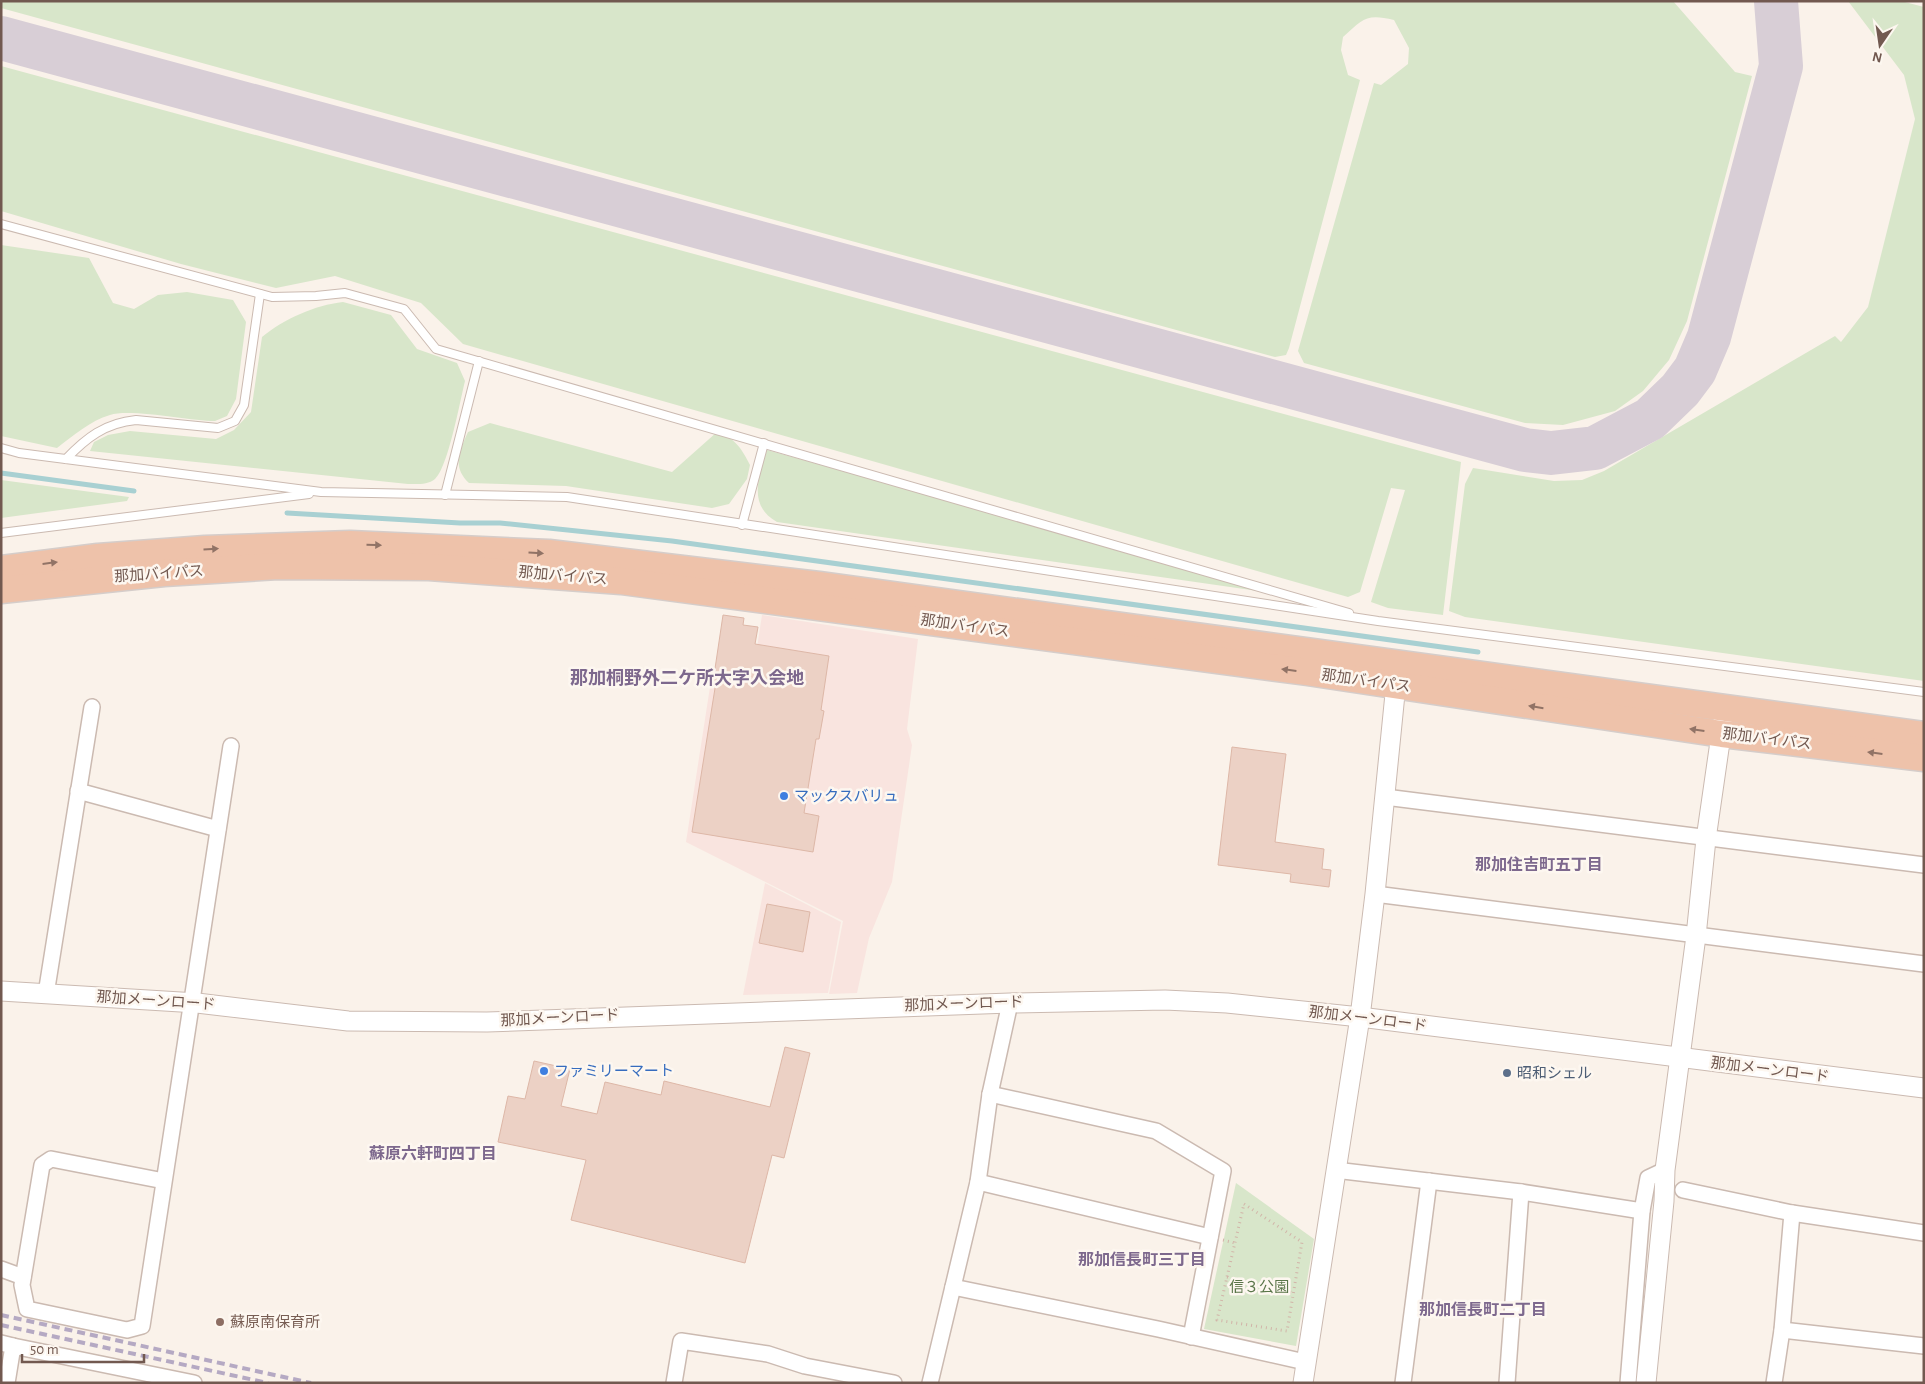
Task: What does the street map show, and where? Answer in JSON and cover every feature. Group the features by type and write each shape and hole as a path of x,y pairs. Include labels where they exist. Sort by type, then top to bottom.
{"highway":[{"name":"那加バイパス","path":"1,569 98,557 205,549 340,544 423,546 549,553 819,585 1924,735"},
{"name":"那加バイパス","path":"1,590 164,573 278,566 429,567 621,580 1396,684 1558,711 1722,734 1924,758"}],"street":[{"path":"1303,1383 1360,1018 1386,797 1396,684"},
{"path":"46,994 92,707"},
{"path":"1646,1383 1664,1201 1665,1170 1678,1059 1696,936 1706,839 1725,708"},
{"path":"164,1180 51,1159 42,1165 22,1285 27,1309 127,1330 142,1326 164,1180 190,1003 231,746"},
{"path":"78,791 218,828"},
{"path":"1386,797 1706,839 1924,865"},
{"path":"1375,894 1924,964"},
{"name":"那加メーンロード","path":"1,991 190,1003 348,1021 488,1022 1010,1002 1165,1000 1227,1003 1924,1088"},
{"path":"930,1383 978,1182 990,1094 1010,1002"},
{"path":"990,1094 1156,1131 1223,1171 1191,1337"},
{"path":"1335,1170 1521,1192 1642,1211"},
{"path":"1628,1383 1642,1211 1648,1178 1665,1170"},
{"path":"1403,1383 1429,1181"},
{"path":"978,1182 1210,1237"},
{"path":"1683,1190 1792,1213 1924,1233"},
{"path":"1507,1383 1521,1192"},
{"path":"1774,1383 1782,1330 1792,1213"},
{"path":"1,1269 23,1277"},
{"path":"953,1288 1305,1362"},
{"path":"1782,1330 1924,1346"},
{"path":"674,1383 681,1341 768,1354 805,1366 894,1383"},
{"path":"7,1383 7,1344 194,1383"}],"lane":[{"path":"1,224 272,297 345,293 404,309 436,349 1378,622"},
{"path":"66,459 84,440 105,426 123,421 136,420 218,428 235,420 244,405 260,294"},
{"path":"445,495 479,361"},
{"path":"742,525 764,443"},
{"path":"1,448 19,453 321,492 567,497 1378,622 1924,692"},
{"path":"1,534 321,492"}],"path":[{"path":"1244,1204 1302,1242 1294,1293 1287,1331 1216,1320 1244,1204"},
{"path":"1227,1277 1294,1293"}],"shaded area":[{"path":"762,615 918,639 907,729 912,745 892,882 869,938 857,993 829,994 843,921 686,842 710,687 750,693"},
{"path":"765,883 841,922 828,993 743,995"}],"green space":[{"path":"1,1 1673,1 1735,72 1752,76 1687,321 1669,360 1643,391 1615,411 1563,425 1525,423 1304,363 1298,351 1374,83 1381,85 1408,64 1409,48 1394,20 1377,17 1365,19 1343,37 1341,50 1348,75 1360,80 1289,348 1286,355 1275,357 1,8"},
{"path":"1848,1 1901,1 1924,7 1924,681 1465,617 1449,611 1465,484 1473,468 1554,481 1582,480 1604,471 1835,336 1841,342 1868,307 1915,119 1904,75"},
{"path":"1,66 1461,462 1443,615 1388,608 1371,602 1405,490 1391,488 1360,592 1348,597 463,344 421,303 335,276 276,288 181,264 1,211"},
{"path":"1,245 89,258 113,303 134,309 158,295 187,292 233,300 246,322 236,399 227,416 215,421 119,413 96,421 57,448 1,436"},
{"path":"343,302 391,315 417,349 457,363 465,381 449,448 440,472 432,481 422,484 408,484 90,451 94,442 108,435 130,431 216,439 234,430 251,412 262,337 280,324 300,314 322,306"},
{"path":"490,423 672,472 717,432 729,437 737,445 750,465 747,479 729,504 712,508 566,486 469,483 460,471 459,459 462,446 468,432"},
{"path":"767,450 1264,588 1265,592 777,522 768,515 759,499 759,480"},
{"path":"1,480 129,497 127,501 1,518"},
{"name":"信３公園","path":"1236,1183 1314,1239 1296,1346 1204,1329"}],"building":[{"path":"723,615 744,618 743,625 758,627 755,644 829,656 821,710 824,711 819,739 816,739 804,813 819,816 813,852 692,832 716,682 713,682"},
{"path":"1232,747 1286,754 1275,842 1324,849 1322,869 1331,870 1329,887 1290,882 1291,874 1218,865"},
{"path":"767,904 810,912 803,952 759,943"},
{"path":"785,1047 810,1053 784,1158 772,1155 745,1263 571,1220 586,1160 498,1142 508,1096 525,1099 534,1061 570,1069 561,1106 597,1114 605,1082 661,1095 664,1081 770,1107"}],"waterway":[{"path":"1,473 134,491"},
{"path":"287,513 460,523 500,523 672,541 1478,652"}],"taxiway":[{"path":"1,38 1525,450 1551,453 1595,448 1650,419 1680,390 1695,370 1709,337 1781,66 1776,1"}],"railway":[{"path":"1,1315 311,1383"},
{"path":"1,1325 268,1383"}],"place":[{"name":"マックスバリュ","path":"784,796"},
{"name":"ファミリーマート","path":"544,1071"},
{"name":"昭和シェル","path":"1507,1073"},
{"name":"蘇原南保育所","path":"220,1322"}],"district":[{"name":"那加桐野外二ケ所大字入会地","path":"687,679"},
{"name":"那加住吉町五丁目","path":"1539,865"},
{"name":"蘇原六軒町四丁目","path":"433,1154"},
{"name":"那加信長町三丁目","path":"1142,1260"},
{"name":"那加信長町二丁目","path":"1483,1310"}]}
